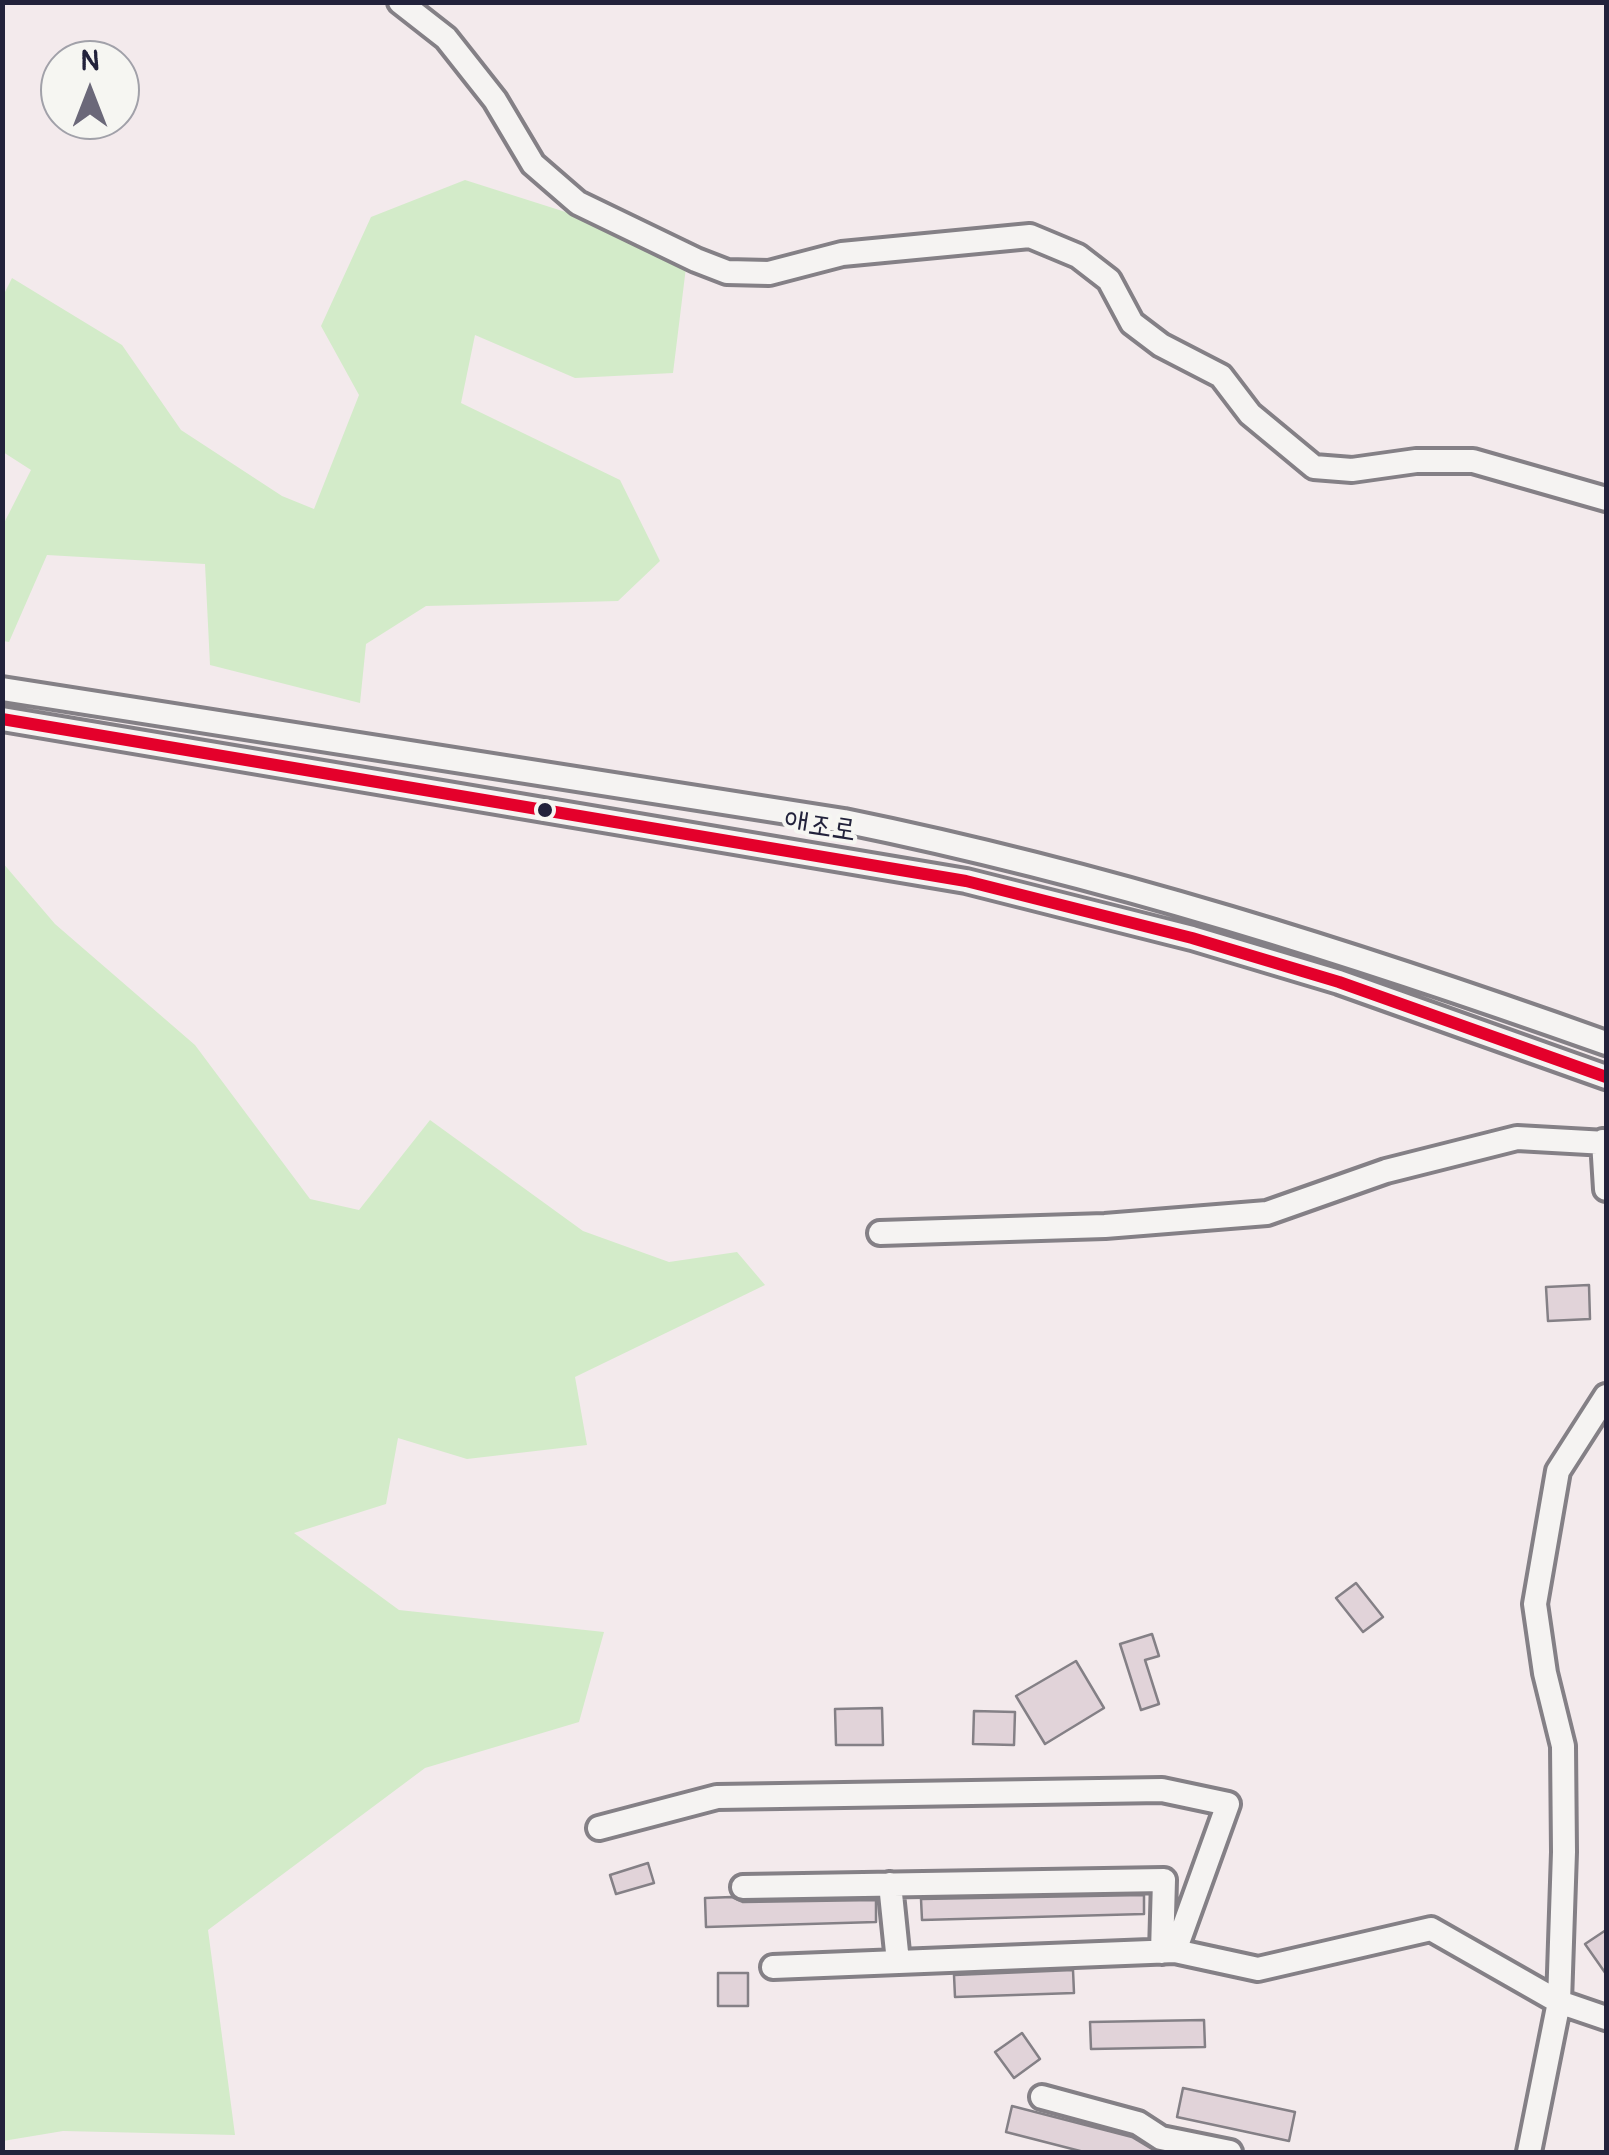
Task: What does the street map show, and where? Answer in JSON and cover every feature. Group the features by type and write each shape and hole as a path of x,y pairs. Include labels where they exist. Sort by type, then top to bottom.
{"street":[{"path":"400,2 446,38 544,174 578,203 696,260 726,272 769,273 842,254 1030,236 1078,256 1109,280 1132,323 1161,344 1221,376 1250,414 1314,467 1352,470 1416,461 1473,461 1606,498"},
{"name":"애조로","path":"2,688 844,821 967,846 1350,952 1606,1043"},
{"name":"애조로","path":"2,719 966,882 1192,938 1339,982 1606,1077"},
{"path":"880,1233 1105,1226 1268,1213 1386,1171 1517,1138 1604,1142 1606,1189"},
{"path":"1529,2152 1559,2002 1563,1746 1545,1673 1536,1604 1558,1471 1606,1396"},
{"path":"599,1828 716,1797 1162,1790 1228,1804 1169,1951"},
{"path":"743,1887 1164,1880 1169,1951"},
{"path":"890,1884 898,1962"},
{"path":"772,1967 1169,1951 1258,1969 1431,1929 1559,2002 1606,2018"},
{"path":"1042,2098 1138,2123 1161,2138 1230,2152"}],"green space":[{"path":"465,180 688,251 673,373 575,378 475,335 461,403 620,480 660,561 618,601 426,606 366,644 360,703 210,665 205,564 47,555 9,642 3,641 3,525 31,470 3,452 3,296 12,278 122,345 181,430 282,496 314,509 359,395 321,326 371,217"},
{"path":"2,862 55,924 195,1045 310,1199 359,1210 430,1120 583,1231 669,1262 737,1252 765,1285 575,1377 587,1445 467,1459 398,1438 386,1504 294,1533 399,1610 604,1632 579,1722 425,1768 208,1930 235,2135 63,2131 3,2141"}],"building":[{"path":"1589,1285 1590,1319 1548,1321 1546,1287"},
{"path":"1356,1583 1383,1617 1363,1632 1336,1598"},
{"path":"1152,1634 1159,1656 1145,1660 1159,1704 1141,1710 1120,1644"},
{"path":"1076,1661 1104,1708 1045,1744 1016,1696"},
{"path":"882,1708 883,1745 836,1745 835,1709"},
{"path":"974,1711 1015,1712 1014,1745 973,1744"},
{"path":"648,1863 654,1883 616,1894 610,1875"},
{"path":"1144,1895 1144,1914 922,1920 921,1899"},
{"path":"732,1897 743,1902 876,1900 876,1922 706,1927 705,1898"},
{"path":"1606,1930 1606,1974 1585,1944"},
{"path":"1073,1970 1074,1993 955,1997 954,1975"},
{"path":"718,1973 748,1973 748,2006 718,2006"},
{"path":"1204,2020 1205,2047 1091,2049 1090,2022"},
{"path":"1022,2033 1040,2059 1014,2078 995,2052"},
{"path":"1183,2088 1295,2112 1289,2141 1177,2117"},
{"path":"1012,2106 1132,2137 1157,2152 1084,2152 1006,2132"}],"transit line":[{"path":"2,719 966,881 1192,938 1339,982 1606,1077"}]}
